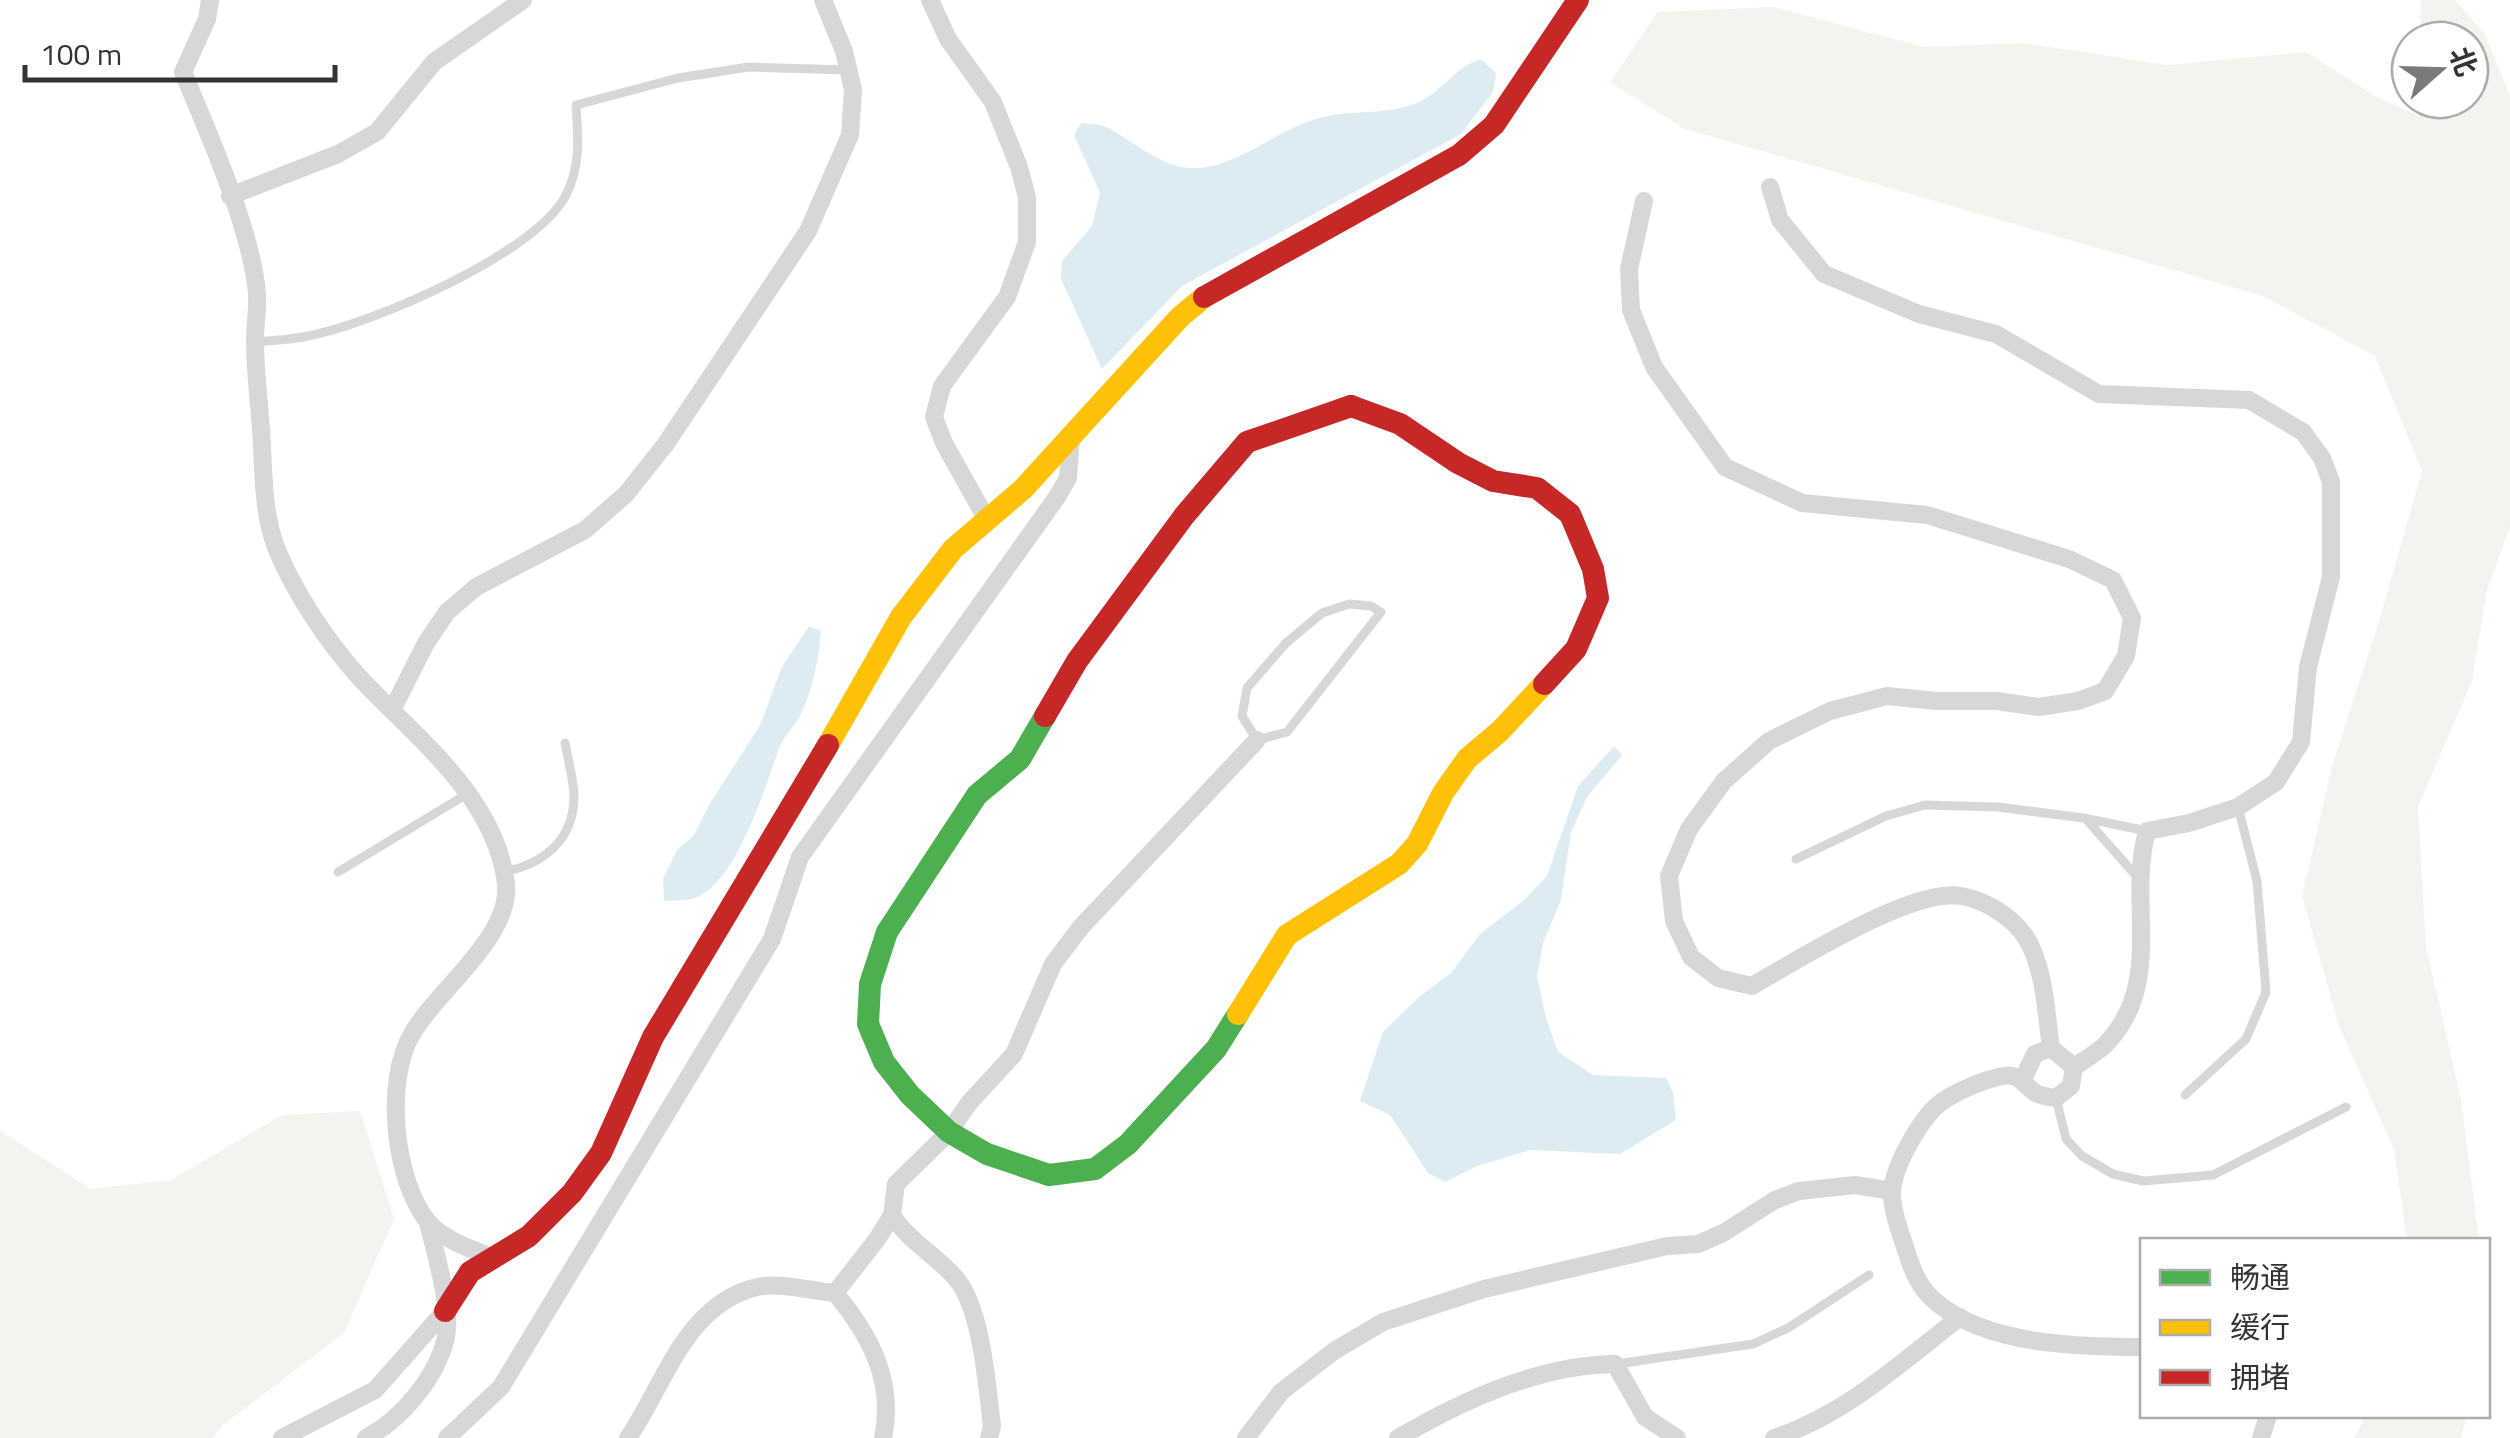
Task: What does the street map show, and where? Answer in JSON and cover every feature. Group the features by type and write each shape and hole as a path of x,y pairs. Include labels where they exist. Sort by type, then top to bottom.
{"street":[{"path":"210,0 207,19 182,72 244,232 257,294 255,342 268,524 278,552 308,608 356,673 469,792 498,846 506,887 499,919 460,976 412,1032 402,1055 396,1101 402,1173 428,1222 446,1311 446,1336 426,1382 397,1415 366,1438"},
{"path":"230,196 338,154 377,132 434,62 523,0"},
{"path":"392,710 426,643 447,612 476,587 584,530 626,494 665,446 808,232 850,135 853,90 823,0"},
{"path":"930,0 948,39 993,102 1020,166 1028,197 1028,242 1007,297 942,386 934,417 944,444 987,520"},
{"path":"282,1438 375,1390 446,1311 470,1272 529,1236 572,1193 601,1152 653,1037 843,721 901,616 954,549 1023,489 1180,317 1204,297 1445,163 1494,125 1578,0"},
{"path":"1770,187 1780,220 1824,274 1919,314 1996,334 2100,394 2248,400 2304,432 2322,458 2331,482 2332,578 2308,667 2301,742 2276,782 2238,806 2189,823 2147,831 2139,859 2142,972 2133,1002 2106,1044 2074,1067 2071,1086 2056,1098 2036,1094 2024,1079 2005,1076 1943,1100 1900,1160 1892,1191 1897,1224 1914,1276 1936,1302 1960,1317 1992,1329 2068,1347 2140,1348"},
{"path":"1644,201 1630,269 1632,310 1654,367 1725,468 1802,502 1928,515 2069,559 2113,580 2132,618 2126,656 2104,691 2078,700 2039,708 1997,701 1887,696 1830,711 1768,741 1724,781 1689,829 1668,876 1674,921 1691,957 1718,978 1752,986 1881,916 1926,898 1960,895 1997,909 2025,937 2040,976 2051,1048 2074,1067"},
{"path":"1351,406 1400,424 1493,481 1537,488 1570,514 1593,569 1598,598 1576,649 1500,731 1467,759 1443,793 1417,844 1399,864 1287,935 1216,1049 1162,1102 1128,1144 1095,1169 1049,1175 987,1154 949,1132 910,1095 884,1062 868,1024 870,984 887,932 977,795 1020,760 1077,661 1184,516 1247,442 1351,406"},
{"path":"448,1438 501,1387 772,939 800,857 1057,498 1068,478 1072,436"},
{"path":"835,1293 892,1214 896,1184 949,1132 969,1103 1014,1054 1053,964 1081,927 1257,740"},
{"path":"2024,1079 2036,1054 2051,1048"},
{"path":"1246,1438 1281,1392 1334,1350 1383,1322 1484,1289 1666,1246 1698,1244 1775,1200 1799,1191 1855,1184 1892,1191"},
{"path":"892,1214 904,1234 931,1254 960,1284 982,1342 992,1426 989,1438"},
{"path":"428,1222 456,1243 494,1258"},
{"path":"628,1438 696,1325 725,1302 757,1288 790,1287 835,1293 859,1322 878,1356 884,1392 883,1438"},
{"path":"1774,1438 1800,1430 1860,1395 1960,1317"},
{"path":"1398,1438 1442,1412 1538,1376 1588,1364 1615,1364 1645,1418 1677,1438"}],"lane":[{"path":"255,342 342,327 481,267 534,233 566,197 579,156 576,105 678,78 748,67 848,70"},
{"path":"1350,604 1372,606 1381,612 1287,732 1257,740 1242,716 1247,688 1286,643 1322,613 1350,604"},
{"path":"503,872 529,867 546,858 567,828 574,798 565,743"},
{"path":"338,872 469,792"},
{"path":"1796,860 1886,816 1925,805 2084,818 2147,831"},
{"path":"2186,1095 2246,1039 2266,992 2256,881 2238,806"},
{"path":"2084,818 2142,882"},
{"path":"2056,1098 2066,1138 2082,1156 2113,1174 2143,1181 2213,1176 2346,1107"},
{"path":"1615,1364 1752,1344 1788,1328 1868,1275"}],"shaded area":[{"path":"2421,0 2455,0 2473,20 2420,20"},
{"path":"1773,7 1924,47 2023,43 2168,65 2306,52 2390,103 2390,120 2490,120 2490,46 2510,96 2510,526 2487,591 2472,681 2418,807 2426,947 2461,1099 2479,1238 2407,1238 2394,1149 2339,1026 2302,896 2333,763 2422,471 2375,356 2263,296 1685,129 1610,82 1658,12"},
{"path":"1481,59 1496,73 1493,92 1461,134 1182,286 1102,369 1061,279 1062,261 1092,226 1100,193 1074,135 1081,123 1107,127 1171,164 1210,166 1311,121 1339,114 1397,109 1419,102 1464,67"},
{"path":"809,626 821,631 809,694 780,746 737,853 710,888 695,898 664,901 663,879 677,850 694,835 760,725 782,667"},
{"path":"1614,746 1622,755 1587,797 1571,832 1561,900 1543,943 1537,977 1558,1052 1593,1075 1666,1078 1673,1092 1676,1120 1620,1154 1530,1150 1477,1166 1445,1182 1428,1173 1390,1115 1360,1101 1383,1032 1451,973 1480,934 1524,900 1547,876 1578,786"},
{"path":"360,1111 394,1219 344,1333 223,1425 213,1438 0,1438 0,1131 91,1189 171,1180 282,1115"},
{"path":"2365,1418 2466,1418 2461,1438 2354,1438"}],"traffic: fast":[{"path":"1045,716 1020,759 977,795 887,932 870,984 868,1024 884,1062 910,1095 949,1132 987,1154 1049,1175 1095,1169 1128,1144 1216,1049 1238,1014"}],"traffic: slow":[{"path":"828,745 901,617 953,549 1023,489 1180,317 1204,297"},
{"path":"1238,1014 1287,935 1399,864 1417,844 1443,793 1467,759 1544,684"}],"traffic: jam":[{"path":"1204,297 1459,155 1494,125 1578,0"},
{"path":"1351,406 1400,424 1493,481 1537,488 1570,514 1593,569 1598,598 1576,649 1544,684"},
{"path":"1045,716 1077,661 1184,516 1247,442 1351,406"},
{"path":"445,1311 470,1272 529,1236 572,1193 601,1153 653,1037 828,745"}]}
